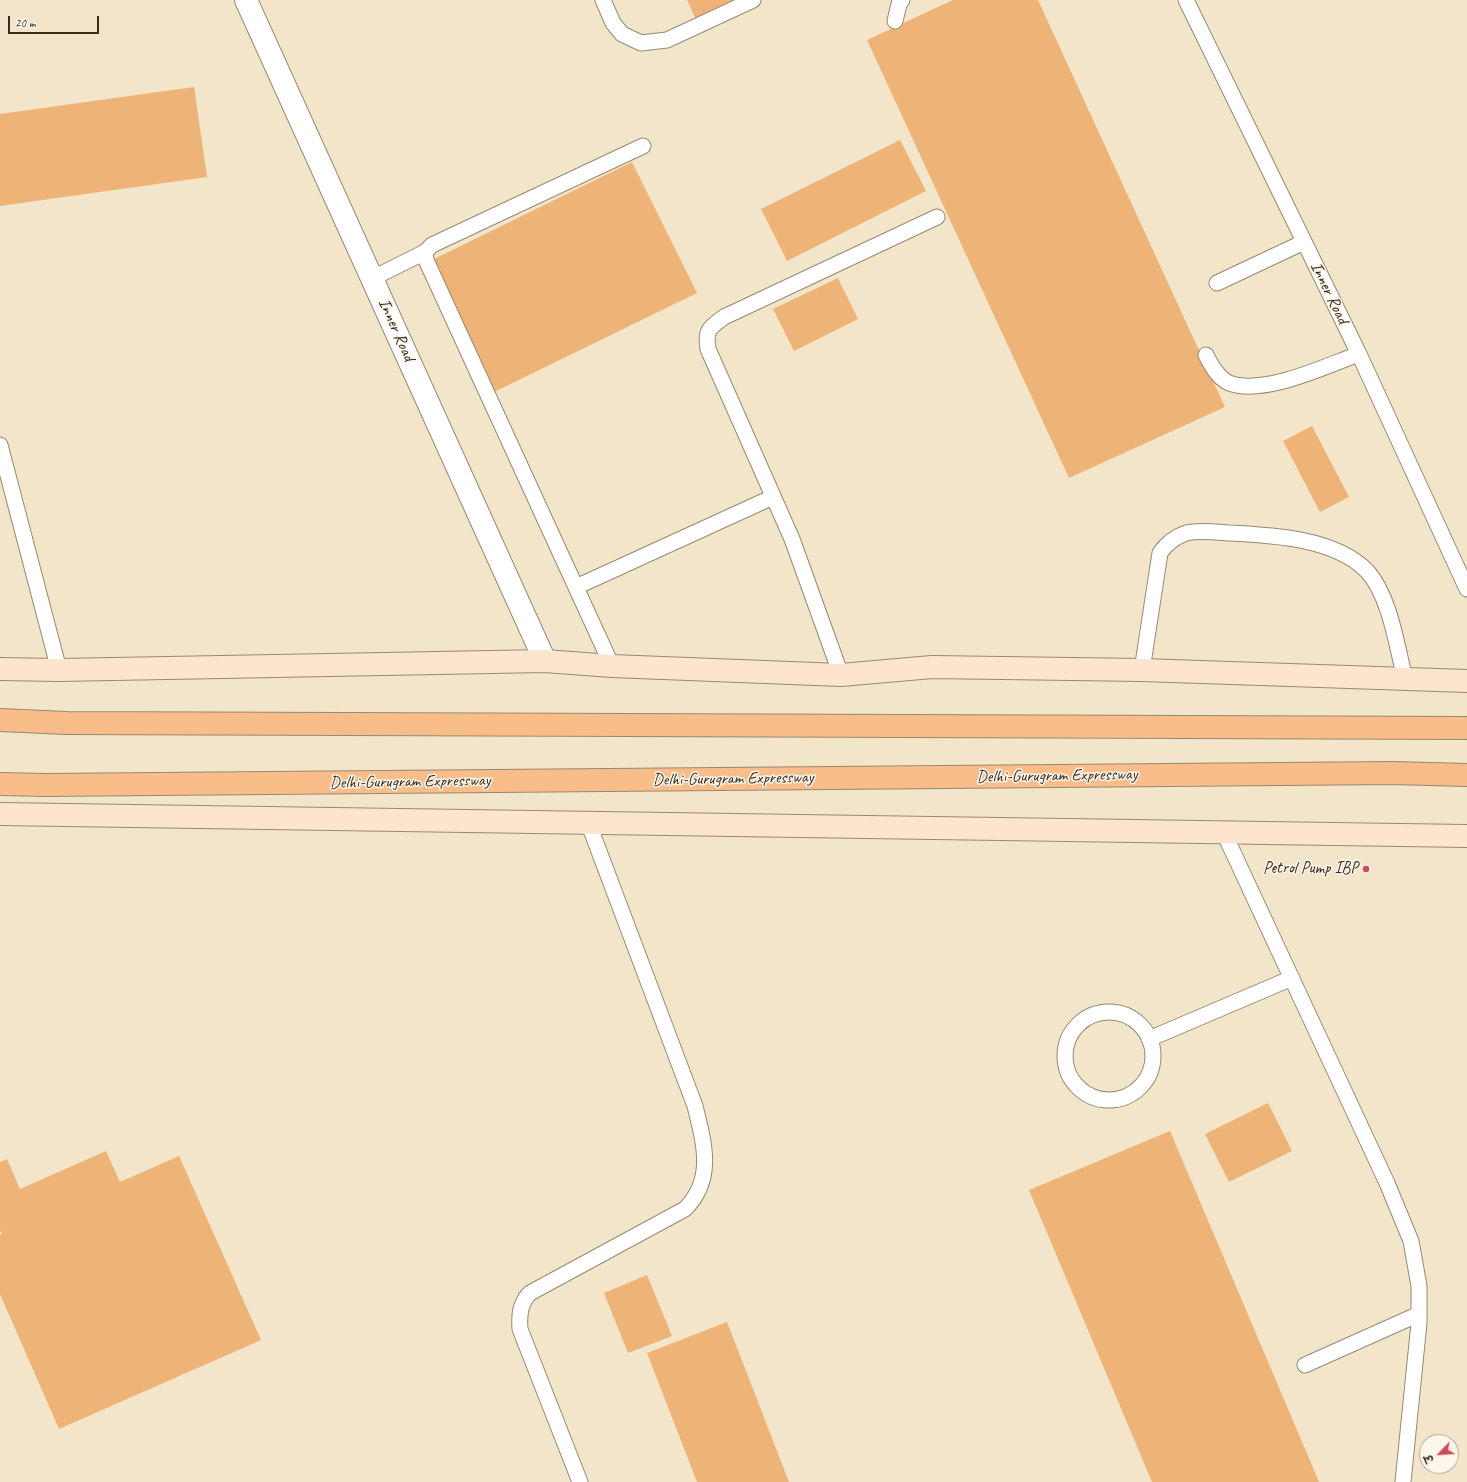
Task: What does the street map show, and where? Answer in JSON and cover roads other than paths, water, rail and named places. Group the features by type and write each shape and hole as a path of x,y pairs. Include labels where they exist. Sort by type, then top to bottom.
{"highway":[{"path":"0,720 74,723 1467,728"},
{"name":"Delhi-Gurugram Expressway","path":"0,784 53,785 1392,773 1467,775"}],"main road":[{"path":"0,669 59,670 544,661 612,666 841,675 932,667 1142,670 1467,681"},
{"path":"0,814 1467,836"}],"street":[{"name":"Inner Road","path":"246,0 373,278 544,661"}],"lane":[{"path":"603,0 613,23 622,34 642,43 667,40 753,0"},
{"path":"895,21 898,4 902,0"},
{"name":"Inner Road","path":"1186,0 1359,354 1467,589"},
{"path":"373,278 425,252 432,245 643,146"},
{"path":"841,675 792,539 708,349 706,338 709,328 724,317 937,217"},
{"path":"1217,283 1304,242"},
{"path":"425,252 426,260 612,666"},
{"path":"1206,355 1213,369 1228,383 1251,387 1275,384 1359,354"},
{"path":"0,445 59,670"},
{"path":"576,587 773,497"},
{"path":"1142,670 1160,553 1166,545 1178,536 1197,532 1274,535 1325,546 1353,560 1367,571 1379,589 1388,612 1405,679"},
{"path":"580,1482 520,1329 521,1306 530,1293 685,1210 694,1200 702,1185 705,1163 703,1136 695,1106 588,822"},
{"path":"1224,833 1387,1183 1411,1241 1418,1286 1419,1314 1403,1482"},
{"path":"1149,1039 1292,978"},
{"path":"1102,1013 1117,1013 1130,1018 1141,1026 1149,1039 1153,1054 1152,1069 1145,1082 1134,1093 1120,1099 1105,1100 1091,1097 1078,1088 1070,1077 1065,1064 1065,1049 1070,1036 1078,1025 1090,1017 1102,1013"},
{"path":"1305,1365 1419,1314"}],"place":[{"name":"Petrol Pump IBP","path":"1366,869"}]}
